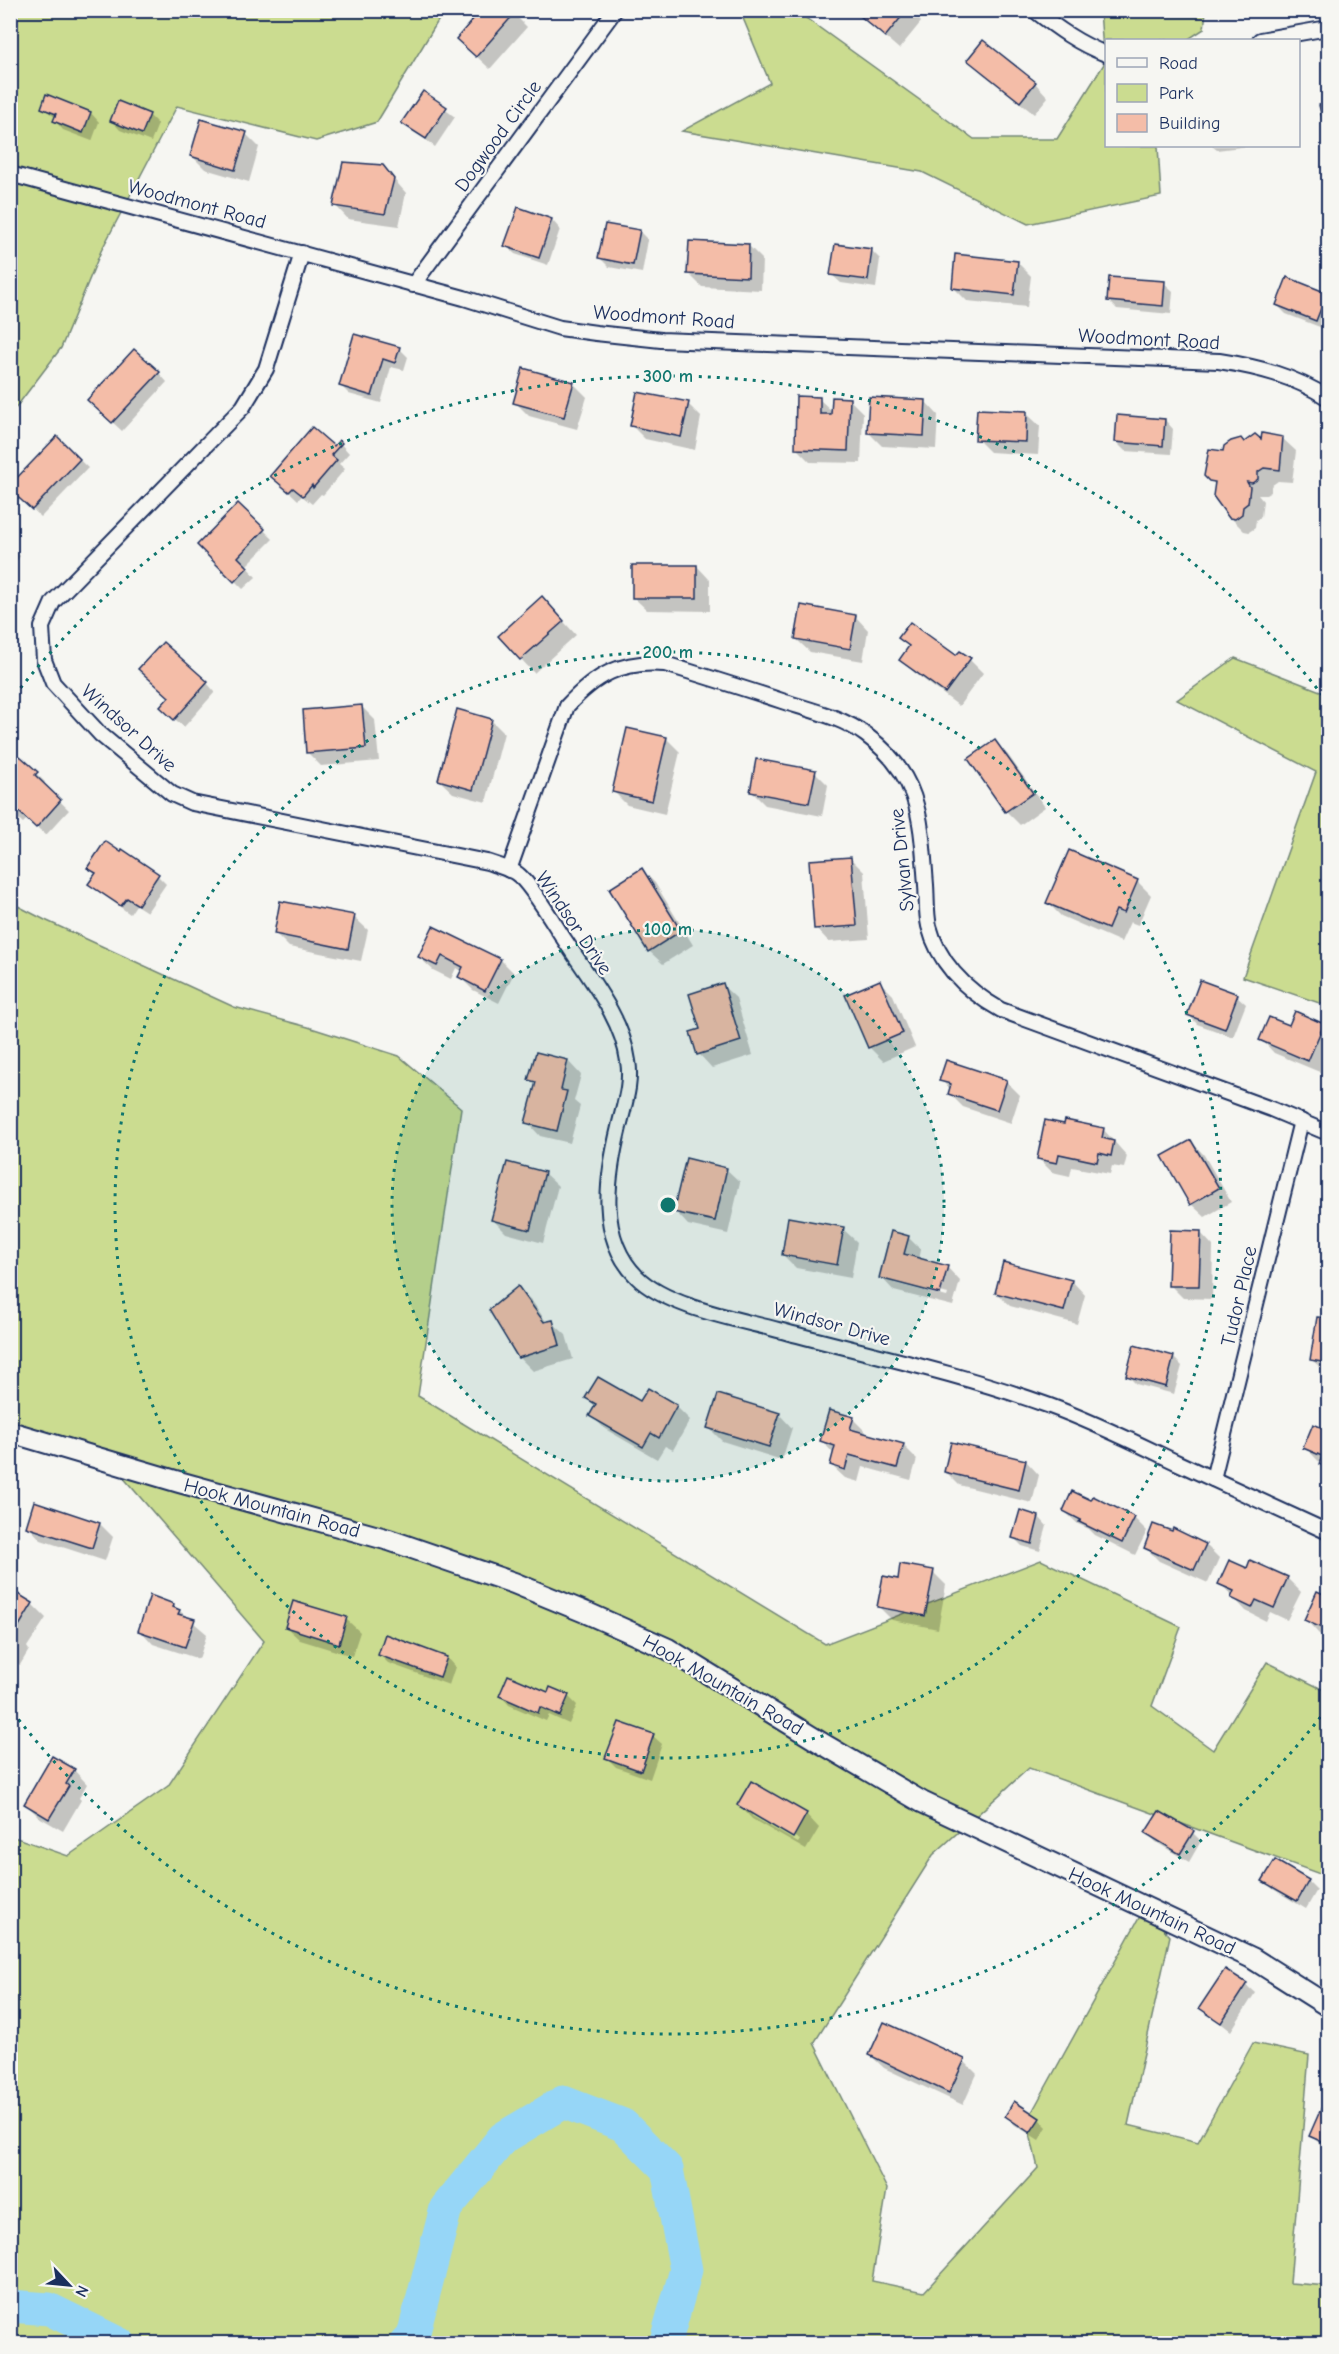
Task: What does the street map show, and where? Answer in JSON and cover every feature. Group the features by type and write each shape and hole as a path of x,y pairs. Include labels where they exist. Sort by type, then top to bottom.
{"street":[{"name":"Dogwood Circle","path":"413,285 615,10"},
{"path":"1034,10 1060,31 1105,53"},
{"path":"1266,39 1329,28"},
{"name":"Woodmont Road","path":"10,174 488,304 560,327 661,340 1219,361 1256,367 1292,378 1329,398"},
{"name":"Windsor Drive","path":"302,253 266,369 243,407 53,602 42,627 44,660 52,683 100,734 172,794 192,803 487,862 517,873 545,910 605,1005 622,1037 628,1061 629,1089 618,1130 608,1215 610,1230 618,1254 639,1279 664,1296 713,1313 985,1385 1050,1406 1113,1432 1329,1532"},
{"name":"Sylvan Drive","path":"508,870 567,706 592,681 620,667 639,663 664,664 778,699 858,729 903,772 918,808 929,925 938,949 964,986 1001,1010 1329,1133"},
{"name":"Tudor Place","path":"1213,1479 1301,1121"},
{"name":"Hook Mountain Road","path":"10,1432 389,1540 514,1583 587,1612 668,1649 922,1802 1252,1958 1329,2006"}],"green space":[{"path":"11,11 444,11 377,122 316,141 177,106 101,251 61,348 11,414"},
{"path":"740,11 796,11 974,139 1057,139 1104,64 1100,11 1206,11 1204,29 1189,39 1105,39 1105,147 1158,147 1161,196 1028,224 922,172 682,131 770,83"},
{"path":"1235,658 1328,694 1328,1006 1243,977 1316,772 1177,700"},
{"path":"10,902 234,1007 308,1027 399,1056 461,1108 418,1396 825,1644 1041,1560 1181,1627 1152,1706 1213,1750 1267,1662 1328,1692 1328,1877 1029,1768 933,1855 814,2043 887,2189 872,2281 924,2292 1038,2168 1027,2121 1144,1909 1170,1936 1128,2125 1198,2142 1253,2043 1309,2055 1290,2283 1328,2286 1328,2343 11,2343 11,1836 68,1856 168,1786 264,1641 103,1454 11,1426"}],"building":[{"path":"481,10 513,10 515,13 476,57 456,39"},
{"path":"853,10 907,10 885,37"},
{"path":"983,40 1036,82 1020,102 967,60"},
{"path":"423,91 447,107 426,139 401,123"},
{"path":"46,94 91,112 83,133 53,121 56,114 41,108"},
{"path":"118,101 150,114 142,134 110,121"},
{"path":"1328,103 1328,143 1319,105"},
{"path":"201,119 247,132 235,170 190,156"},
{"path":"343,162 383,165 394,179 385,214 333,206"},
{"path":"518,207 552,219 539,258 504,246"},
{"path":"605,224 640,230 633,265 598,258"},
{"path":"689,241 749,244 748,277 687,274"},
{"path":"835,244 872,249 868,280 830,275"},
{"path":"955,254 1018,261 1014,295 952,288"},
{"path":"1109,277 1165,281 1163,306 1107,301"},
{"path":"1287,277 1327,293 1316,321 1276,305"},
{"path":"354,334 400,347 395,363 383,359 372,396 339,386"},
{"path":"134,349 160,372 112,423 87,400"},
{"path":"523,368 574,382 564,417 513,403"},
{"path":"637,392 689,402 681,437 630,426"},
{"path":"796,396 820,397 820,414 831,414 832,397 850,398 848,451 795,449"},
{"path":"869,397 926,400 924,436 867,433"},
{"path":"977,409 1027,411 1026,442 975,440"},
{"path":"1117,415 1165,419 1163,446 1115,442"},
{"path":"312,427 334,446 339,440 342,443 331,455 337,460 303,496 293,488 289,492 270,476"},
{"path":"1262,433 1283,437 1280,470 1264,468 1258,472 1258,479 1252,483 1247,482 1250,487 1248,503 1243,507 1242,514 1235,519 1229,518 1213,496 1215,482 1209,481 1204,476 1209,449 1223,451 1224,446 1231,441 1241,438 1244,442 1255,434 1261,439"},
{"path":"57,436 80,459 32,510 10,490 10,485"},
{"path":"238,503 265,529 238,557 248,567 234,582 197,545"},
{"path":"632,565 697,565 697,598 632,598"},
{"path":"542,596 564,621 520,660 498,636"},
{"path":"801,605 856,615 850,649 795,639"},
{"path":"910,622 956,655 960,651 971,658 945,693 899,660 909,646 898,638"},
{"path":"163,642 208,682 174,720 160,707 169,697 138,669"},
{"path":"362,705 366,748 306,753 303,710"},
{"path":"457,709 492,719 473,790 438,780"},
{"path":"627,728 667,737 652,801 612,792"},
{"path":"995,740 1033,793 1005,812 968,759"},
{"path":"20,756 38,772 35,775 61,800 36,828 18,811 14,816 10,813 10,766"},
{"path":"756,759 816,770 809,803 750,792"},
{"path":"105,841 121,852 122,849 159,874 138,905 127,898 121,906 88,884 96,873 87,868"},
{"path":"1069,850 1138,880 1124,913 1116,910 1108,929 1046,903"},
{"path":"851,857 857,926 814,929 809,860"},
{"path":"642,868 681,931 648,952 609,889"},
{"path":"280,901 355,915 348,949 274,934"},
{"path":"433,926 501,959 485,991 458,977 463,967 442,956 437,966 418,957"},
{"path":"880,980 903,1033 868,1048 845,995"},
{"path":"1200,980 1238,994 1225,1029 1187,1015"},
{"path":"723,983 741,1041 697,1055 690,1032 700,1029 689,994"},
{"path":"1295,1011 1324,1024 1308,1061 1259,1040 1269,1017 1289,1025"},
{"path":"536,1052 568,1060 561,1090 567,1091 557,1131 525,1123 536,1082 528,1080"},
{"path":"946,1060 1007,1080 997,1110 948,1094 951,1084 939,1081"},
{"path":"1045,1120 1064,1124 1065,1120 1104,1128 1102,1138 1114,1141 1111,1156 1099,1153 1097,1162 1059,1154 1057,1163 1037,1159"},
{"path":"1191,1140 1219,1188 1190,1205 1162,1156"},
{"path":"686,1158 727,1168 715,1221 673,1212"},
{"path":"507,1162 545,1172 530,1230 491,1220"},
{"path":"788,1217 844,1227 837,1265 782,1255"},
{"path":"1170,1230 1201,1231 1199,1286 1168,1286"},
{"path":"891,1231 909,1236 904,1254 948,1266 940,1294 879,1278"},
{"path":"1003,1262 1072,1280 1064,1311 995,1293"},
{"path":"518,1286 544,1322 553,1320 560,1345 518,1358 489,1310"},
{"path":"1317,1317 1328,1318 1328,1363 1310,1360"},
{"path":"1134,1345 1174,1356 1166,1387 1126,1376"},
{"path":"598,1377 640,1401 648,1388 677,1405 659,1438 651,1433 643,1447 589,1416 596,1404 585,1398"},
{"path":"718,1394 780,1413 769,1447 707,1428"},
{"path":"829,1410 854,1417 850,1429 904,1444 897,1468 849,1455 845,1470 830,1465 835,1446 820,1441"},
{"path":"1313,1424 1328,1430 1328,1468 1319,1464 1322,1456 1303,1448"},
{"path":"951,1442 1026,1460 1019,1490 944,1472"},
{"path":"1072,1491 1091,1500 1093,1496 1135,1517 1122,1543 1079,1522 1081,1520 1063,1511"},
{"path":"34,1501 100,1523 92,1548 26,1527"},
{"path":"1020,1510 1039,1516 1032,1544 1012,1538"},
{"path":"1153,1524 1172,1531 1173,1528 1206,1544 1194,1570 1144,1548"},
{"path":"1229,1560 1247,1568 1250,1560 1288,1577 1274,1608 1256,1600 1252,1608 1231,1598 1234,1591 1218,1584"},
{"path":"900,1564 934,1570 925,1616 877,1607 883,1576 898,1579"},
{"path":"10,1589 33,1603 14,1634 17,1635 10,1646"},
{"path":"1317,1591 1328,1596 1328,1631 1304,1620"},
{"path":"150,1595 174,1604 173,1607 180,1610 178,1614 195,1619 185,1647 138,1631"},
{"path":"293,1601 347,1617 339,1644 285,1627"},
{"path":"385,1634 447,1657 440,1677 378,1655"},
{"path":"508,1675 548,1692 550,1687 569,1695 560,1716 540,1707 538,1713 499,1696"},
{"path":"619,1722 654,1734 641,1771 605,1758"},
{"path":"52,1756 75,1769 66,1784 69,1786 49,1819 24,1804"},
{"path":"751,1781 807,1813 793,1838 737,1805"},
{"path":"1159,1811 1194,1831 1180,1854 1145,1833"},
{"path":"1275,1860 1309,1880 1297,1901 1262,1881"},
{"path":"1225,1969 1247,1983 1221,2023 1199,2008"},
{"path":"884,2022 965,2059 949,2093 869,2055"},
{"path":"1327,2095 1328,2140 1327,2144 1309,2136"},
{"path":"1014,2101 1040,2118 1030,2133 1005,2116"}],"waterway":[{"path":"405,2344 413,2336 446,2208 503,2138 563,2102 623,2125 667,2169 686,2270 665,2344"},
{"path":"10,2306 49,2309 120,2344"}]}
